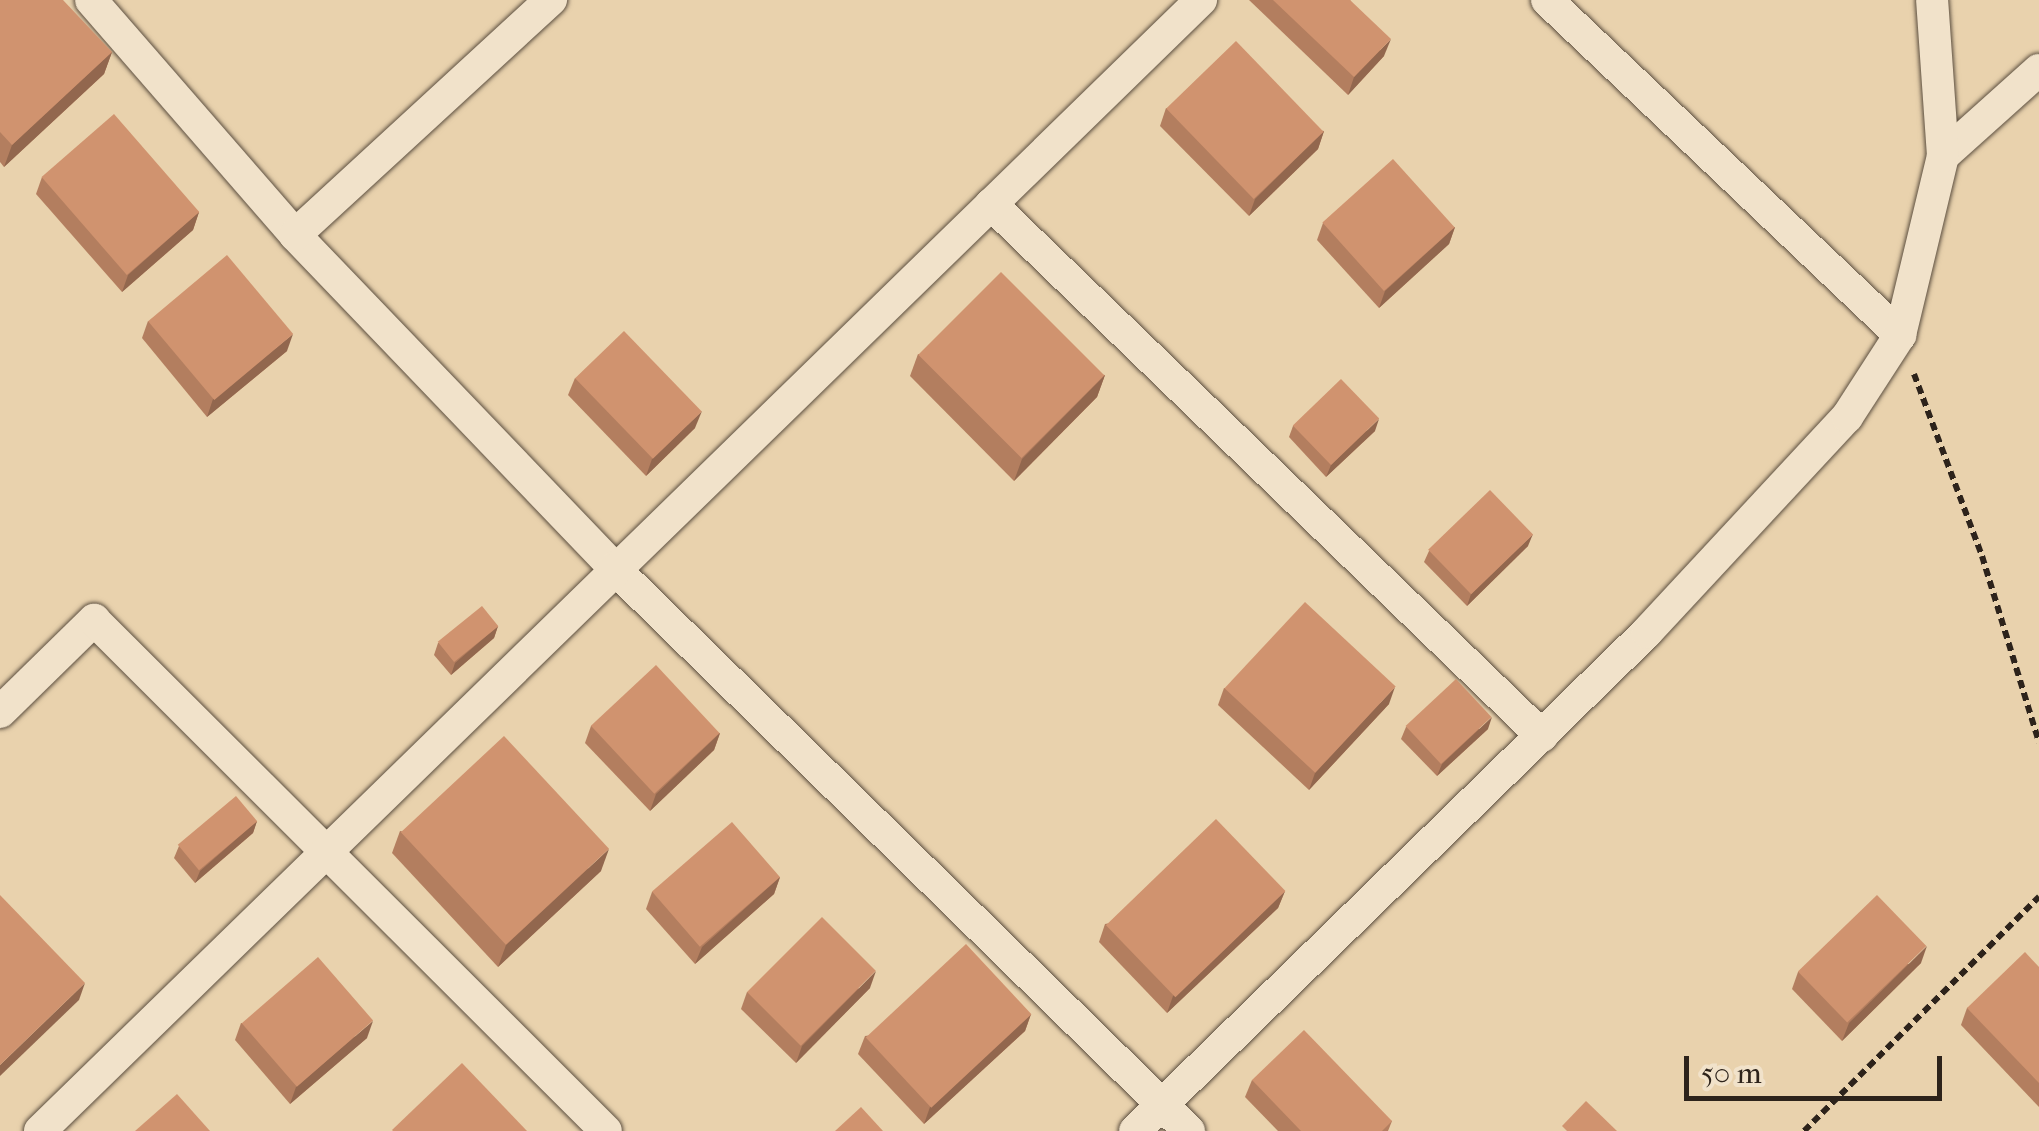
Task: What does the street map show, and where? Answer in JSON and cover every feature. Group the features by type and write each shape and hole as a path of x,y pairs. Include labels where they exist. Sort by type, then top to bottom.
{"street":[{"path":"91,0 296,235 614,568 1190,1131"},
{"path":"296,235 551,0"},
{"path":"40,1131 1201,0"},
{"path":"1547,0 1900,335"},
{"path":"1135,1131 1542,736 1847,417 1900,335 1943,156 1932,0"},
{"path":"1943,156 2039,70"},
{"path":"992,204 1542,736"},
{"path":"0,712 94,620 606,1131"}],"path":[{"path":"1900,335 1982,556 2039,743"},
{"path":"1804,1131 2039,897"}],"building":[{"path":"0,0 63,0 112,52 12,145 0,132"},
{"path":"1273,0 1350,0 1391,39 1354,77"},
{"path":"1236,41 1324,132 1254,199 1166,108"},
{"path":"114,114 199,212 127,275 42,177"},
{"path":"1393,159 1455,227 1384,291 1322,223"},
{"path":"227,255 293,334 214,400 148,321"},
{"path":"1001,272 1104,375 1022,458 918,355"},
{"path":"624,331 702,412 653,459 575,378"},
{"path":"1341,379 1379,419 1331,465 1293,426"},
{"path":"1490,490 1533,535 1471,594 1428,550"},
{"path":"1305,602 1396,687 1315,773 1225,688"},
{"path":"482,606 498,626 454,662 438,642"},
{"path":"656,665 719,733 654,794 591,726"},
{"path":"1456,679 1491,717 1441,764 1406,726"},
{"path":"504,736 609,849 506,945 401,832"},
{"path":"236,796 257,821 199,870 178,845"},
{"path":"1216,819 1285,891 1175,997 1106,925"},
{"path":"732,822 780,877 700,947 652,892"},
{"path":"0,895 85,983 0,1065"},
{"path":"1877,895 1926,946 1847,1022 1798,971"},
{"path":"822,917 876,971 801,1046 747,992"},
{"path":"966,944 1031,1014 931,1108 866,1037"},
{"path":"2025,952 2039,967 2039,1083 1967,1008"},
{"path":"318,957 373,1020 297,1087 242,1023"},
{"path":"1304,1030 1392,1121 1382,1131 1301,1131 1252,1080"},
{"path":"462,1063 527,1131 392,1130"},
{"path":"177,1094 210,1131 135,1131"},
{"path":"1586,1101 1617,1131 1567,1131 1562,1126"},
{"path":"861,1107 883,1131 835,1131"}]}
